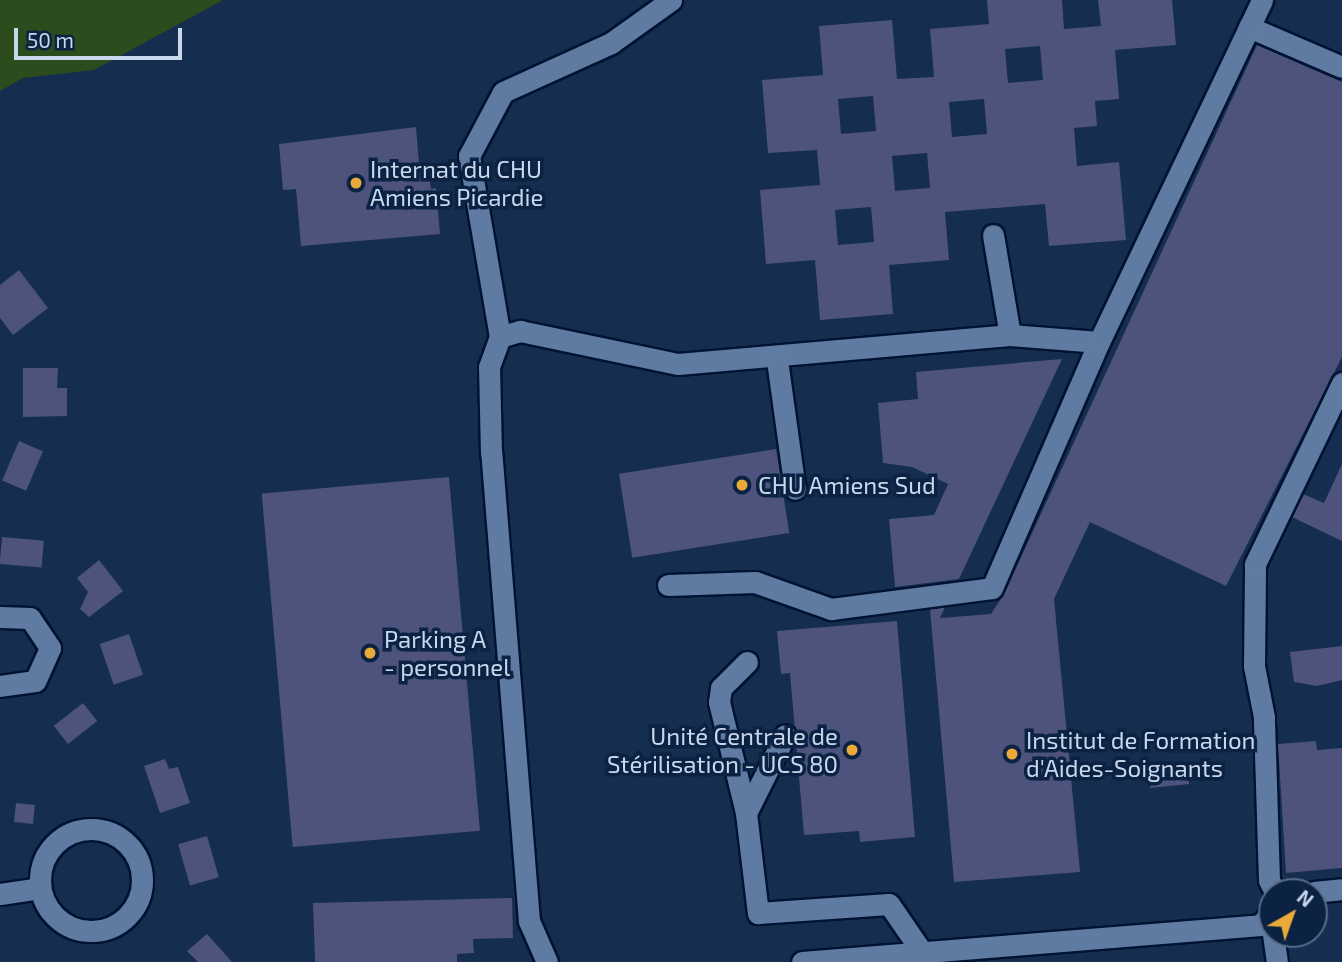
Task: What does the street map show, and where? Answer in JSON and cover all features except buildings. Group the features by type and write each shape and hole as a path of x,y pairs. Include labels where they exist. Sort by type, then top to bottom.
{"street":[{"path":"545,961 529,921 491,453 489,367 500,337 471,188 469,156 479,128 503,92 611,43 671,0"},
{"path":"668,585 755,582 831,609 984,594 1013,549 1099,342 1262,0"},
{"path":"1250,27 1342,67"},
{"path":"993,235 1010,335"},
{"path":"500,337 520,331 600,353 678,364 777,360 1010,335 1099,342"},
{"path":"777,360 795,489"},
{"path":"1269,878 1264,717 1254,666 1255,564 1342,383"},
{"path":"0,617 30,618 50,648 36,681 0,686"},
{"path":"747,662 721,688 719,702 746,813 758,913 889,904 924,955"},
{"path":"746,813 785,735"},
{"path":"88,828 120,837 141,864 141,889 132,912 103,930 63,922 40,888 46,855 64,837 88,828"},
{"path":"0,894 40,888"},
{"path":"802,962 924,955 1036,955 1258,925"}],"green space":[{"path":"0,0 223,0 94,70 23,78 0,91"}],"place":[{"name":"Internat du CHU Amiens Picardie","path":"356,183"},
{"name":"CHU Amiens Sud","path":"742,485"},
{"name":"Parking A - personnel","path":"370,653"},
{"name":"Unité Centrale de Stérilisation - UCS 80","path":"852,750"},
{"name":"Institut de Formation d'Aides-Soignants","path":"1012,754"}]}
